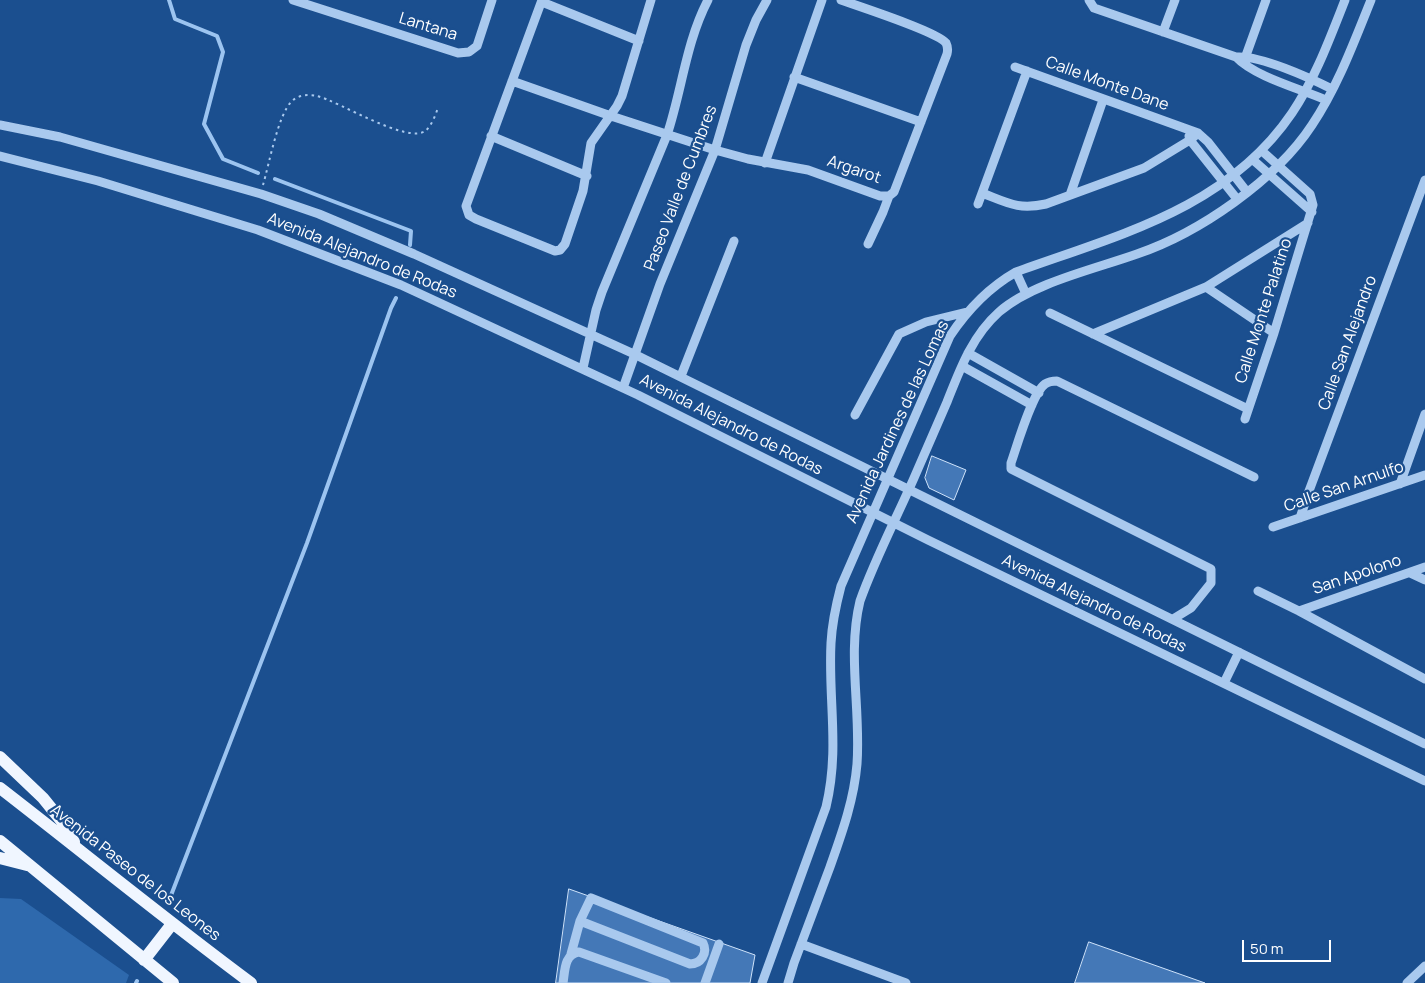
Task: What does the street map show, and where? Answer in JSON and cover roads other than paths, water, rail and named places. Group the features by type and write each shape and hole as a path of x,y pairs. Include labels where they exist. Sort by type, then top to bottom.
{"main road":[{"path":"0,758 43,798 56,813 76,847"},
{"name":"Avenida Paseo de los Leones","path":"0,788 172,924 251,983"},
{"path":"0,841 173,983"},
{"path":"0,858 30,866"},
{"path":"144,960 172,924"}],"street":[{"name":"Lantana","path":"293,0 458,53 469,52 477,46 492,0"},
{"path":"639,40 542,1 466,202 466,211 470,215 551,251 560,250 565,244 587,176 591,143 611,116 622,96 639,40 651,0"},
{"name":"Paseo Valle de Cumbres","path":"583,368 602,292 667,135 695,28 708,0"},
{"name":"Paseo Valle de Cumbres","path":"623,388 660,284 714,150 746,45 756,20 767,0"},
{"path":"765,163 822,0"},
{"name":"Argarot","path":"512,81 714,150 765,163 808,170 880,196 889,196 894,192 948,51 946,42 937,36 900,21 841,0"},
{"path":"1089,0 1094,8 1241,59 1311,78 1332,89"},
{"path":"1163,32 1175,0"},
{"path":"1241,59 1266,0"},
{"name":"Avenida Jardines de las Lomas","path":"762,983 828,800 834,762 831,669 833,622 841,586 950,336 968,312 989,290 1016,272 1163,218 1194,203 1224,182 1262,151 1293,112 1305,91 1331,36 1345,0"},
{"path":"788,983 844,827 854,786 858,744 854,644 857,616 866,587 962,366 978,334 1001,310 1026,294 1152,249 1187,233 1216,216 1247,192 1296,147 1313,123 1348,59 1371,0"},
{"path":"1241,59 1276,80 1326,100"},
{"name":"Calle Monte Dane","path":"1015,67 1168,122 1208,142 1247,192"},
{"path":"978,204 1027,72"},
{"path":"794,77 921,122"},
{"path":"1070,195 1103,100"},
{"name":"Avenida Alejandro de Rodas","path":"0,125 60,137 261,194 319,214 409,251 681,376 1425,744"},
{"path":"982,193 1010,204 1026,207 1046,204 1144,168 1192,135"},
{"name":"Calle Monte Dane","path":"1192,135 1237,199"},
{"path":"491,136 587,176"},
{"path":"1262,151 1310,194 1312,212"},
{"name":"Avenida Alejandro de Rodas","path":"0,156 107,184 198,211 286,240 401,285 583,368 894,523 1425,781"},
{"path":"1252,159 1312,212"},
{"name":"Calle San Alejandro","path":"1300,518 1308,491 1425,180"},
{"path":"868,244 889,196"},
{"name":"Calle Monte Palatino","path":"1245,419 1312,212"},
{"path":"1093,334 1206,287 1308,223"},
{"path":"681,376 734,242"},
{"path":"1016,272 1026,294"},
{"path":"1206,287 1274,333"},
{"path":"855,415 899,334 926,322 968,312"},
{"path":"1050,313 1248,409"},
{"path":"968,353 1039,393"},
{"path":"962,366 1032,405"},
{"path":"1173,619 1191,608 1211,583 1211,569 1011,469 1011,463 1032,405 1046,383 1057,381 1254,477"},
{"path":"1400,484 1425,414"},
{"name":"Calle San Arnulfo","path":"1273,527 1425,475"},
{"name":"San Apolono","path":"1299,611 1425,567"},
{"path":"1410,572 1425,580"},
{"path":"1258,591 1425,679"},
{"path":"1224,683 1239,652"},
{"path":"563,983 568,958 571,954 580,921 591,898 703,943 705,947 703,956 696,964 690,964 580,921"},
{"path":"705,983 719,944"},
{"path":"801,944 906,983"},
{"path":"571,954 575,952 585,953 666,983"},
{"path":"1407,983 1424,969"}],"waterway":[{"path":"169,0 175,19 217,36 223,52 204,124 223,159 258,173"},
{"path":"275,179 411,231 410,245"},
{"path":"170,898 307,543 396,298"}]}
